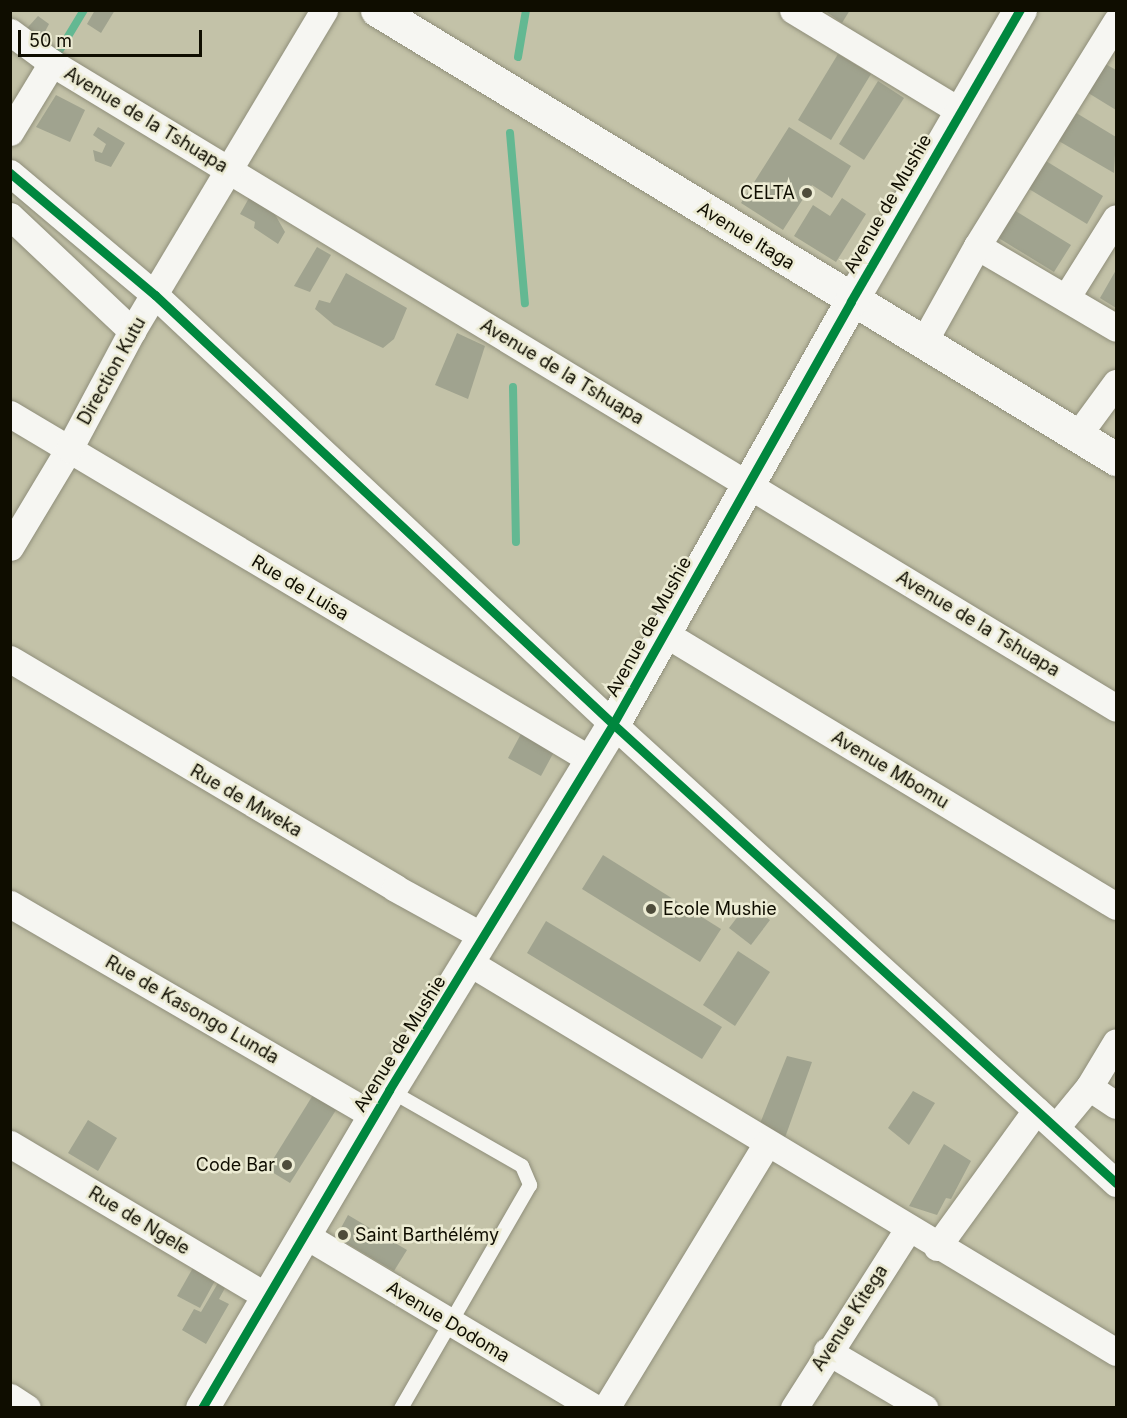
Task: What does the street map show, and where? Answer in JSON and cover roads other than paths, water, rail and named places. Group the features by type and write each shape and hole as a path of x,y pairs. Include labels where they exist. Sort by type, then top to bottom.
{"street":[{"name":"Direction Kutu","path":"10,547 69,450 132,331 324,10"},
{"name":"Avenue Itaga","path":"377,10 851,301 1116,459"},
{"path":"793,10 960,111"},
{"name":"Avenue de Mushie","path":"202,1407 382,1103 614,724 851,301 1020,10"},
{"path":"923,343 977,246 1116,22"},
{"name":"Avenue de la Tshuapa","path":"10,32 52,63 1116,708"},
{"path":"10,132 52,63"},
{"path":"10,173 155,295 614,724 1116,1184"},
{"path":"10,216 132,331"},
{"path":"1066,298 1116,218"},
{"path":"977,246 1116,328"},
{"path":"1077,436 1116,383"},
{"name":"Rue de Luisa","path":"10,414 591,760"},
{"name":"Avenue Mbomu","path":"664,633 1116,906"},
{"name":"Rue de Mweka","path":"10,660 384,882 477,950 767,1143 937,1247 1116,1352"},
{"name":"Rue de Kasongo Lunda","path":"10,904 382,1103"},
{"path":"937,1247 1046,1118 1089,1088 1116,1042"},
{"path":"1089,1088 1116,1105"},
{"path":"606,1407 767,1143"},
{"name":"Rue de Ngele","path":"10,1144 268,1298"},
{"name":"Avenue Kitega","path":"794,1407 827,1351 908,1229"},
{"name":"Avenue Dodoma","path":"303,1234 450,1324 595,1407"},
{"path":"827,1351 924,1407"},
{"path":"10,1397 27,1407"}],"lane":[{"path":"382,1103 522,1166 530,1185 401,1407"}],"waterway":[{"path":"55,58 84,10"},
{"path":"518,57 526,10"},
{"path":"510,133 525,303"},
{"path":"513,387 516,542"}],"place":[{"name":"CELTA","path":"807,193"},
{"name":"Ecole Mushie","path":"651,909"},
{"name":"Code Bar","path":"287,1165"},
{"name":"Saint Barthélémy","path":"343,1235"}]}
